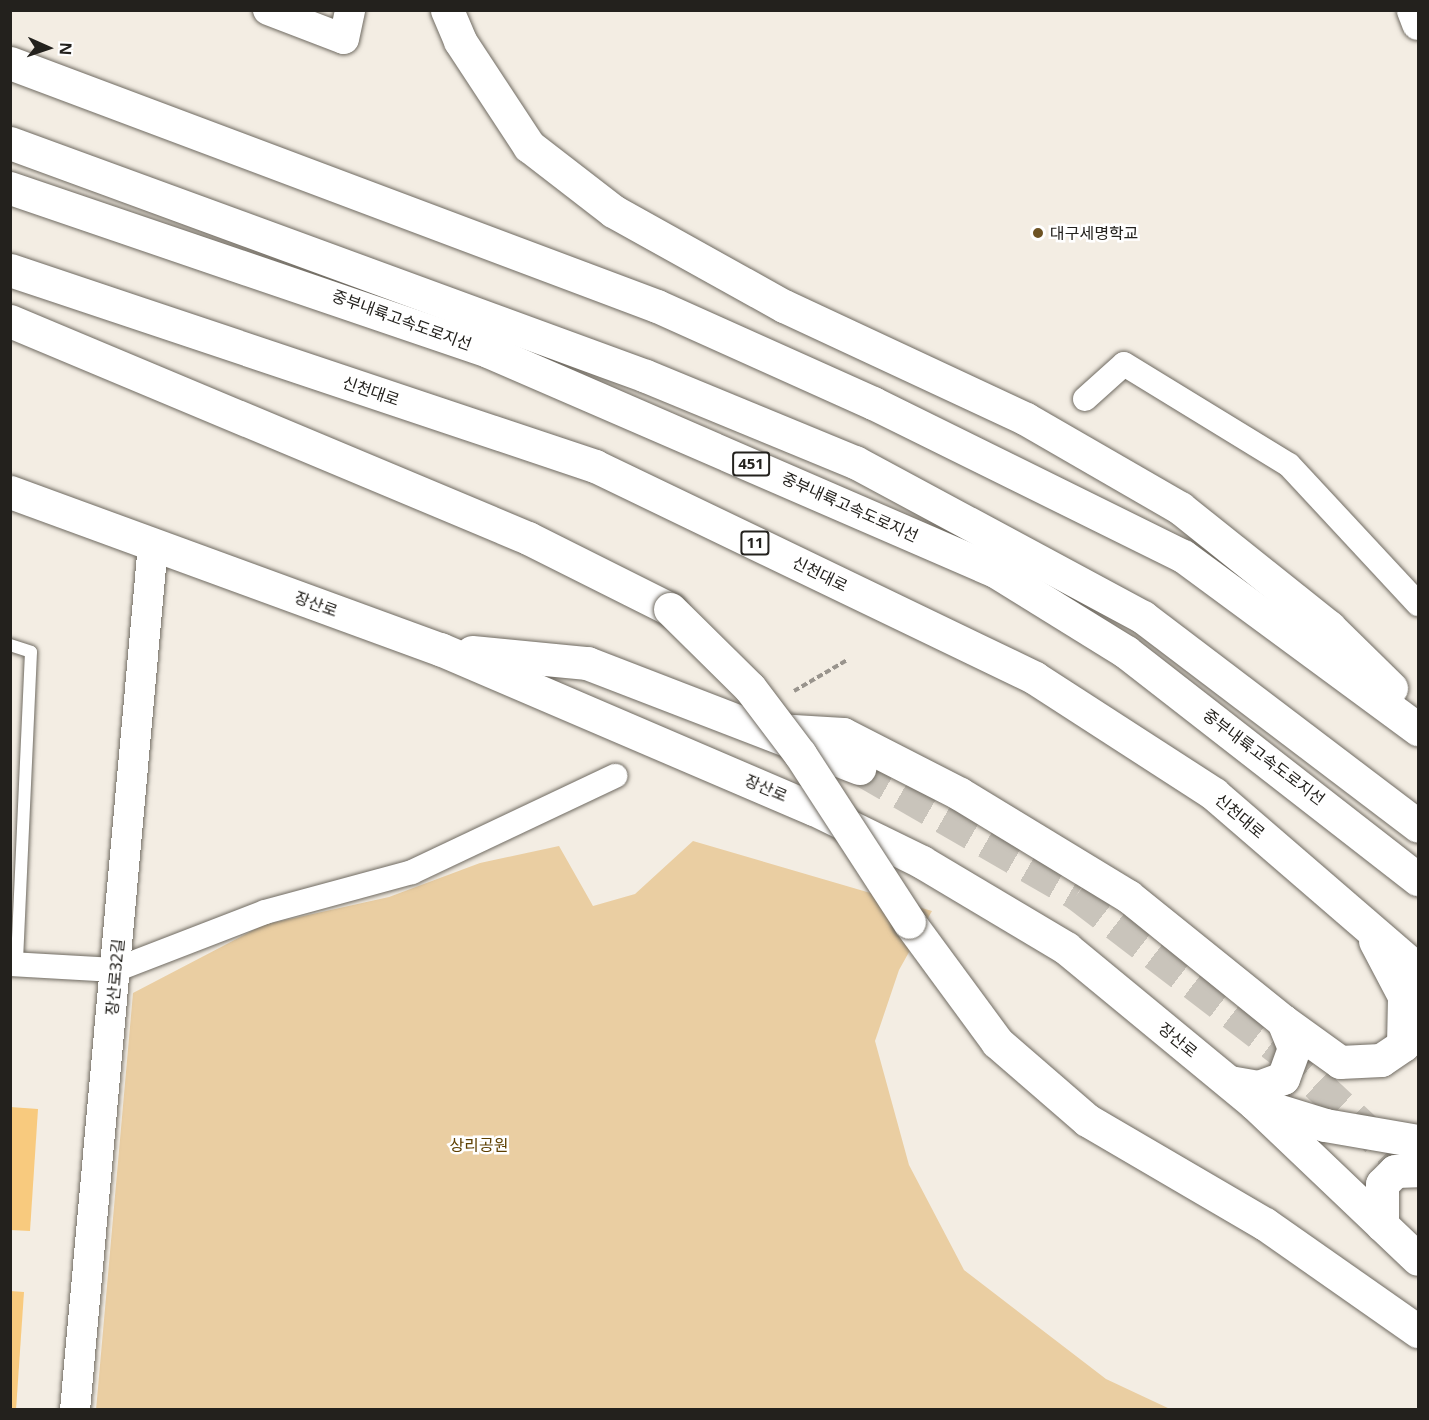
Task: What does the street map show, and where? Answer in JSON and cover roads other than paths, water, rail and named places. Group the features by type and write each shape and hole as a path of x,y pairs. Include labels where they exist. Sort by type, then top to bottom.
{"main road":[{"path":"447,10 460,41 530,146 613,211 784,306 1026,419 1180,508 1329,627 1419,714"},
{"path":"1413,10 1419,22"},
{"path":"10,63 657,306 873,403 1183,556 1419,729"},
{"name":"중부내륙고속도로지선","path":"10,142 646,376 855,462 1143,617 1419,826"},
{"name":"중부내륙고속도로지선","path":"10,188 488,351 994,571 1126,652 1419,879"},
{"name":"신천대로","path":"10,270 595,466 1024,673 1214,794 1419,970"},
{"path":"10,321 528,538 670,609 750,688 800,754 909,922 997,1041 1087,1120 1265,1224 1419,1331"},
{"name":"장산로","path":"10,492 440,649 814,809 922,862 1066,948 1254,1103 1419,1259"},
{"path":"440,649 587,663 859,768"},
{"path":"760,729 843,734 960,794 1128,896 1282,1021 1340,1062 1380,1060 1403,1045 1404,996 1367,926"},
{"path":"1229,1082 1258,1087 1283,1078 1294,1048 1282,1021"},
{"path":"1254,1103 1324,1125 1419,1141"},
{"path":"1382,1225 1382,1184 1395,1171 1419,1170"}],"street":[{"path":"268,10 344,39 350,10"},
{"path":"1085,399 1124,364 1289,465 1419,604"},
{"name":"장산로32길","path":"75,1410 153,545"},
{"path":"14,964 115,970 265,912 412,872 615,776"}],"lane":[{"path":"10,645 31,652 14,964"}],"tunnel":[{"path":"859,768 1077,894 1281,1050 1418,1178"}],"place":[{"name":"대구세명학교","path":"1038,233"}],"park label":[{"name":"상리공원","path":"479,1145"}]}
